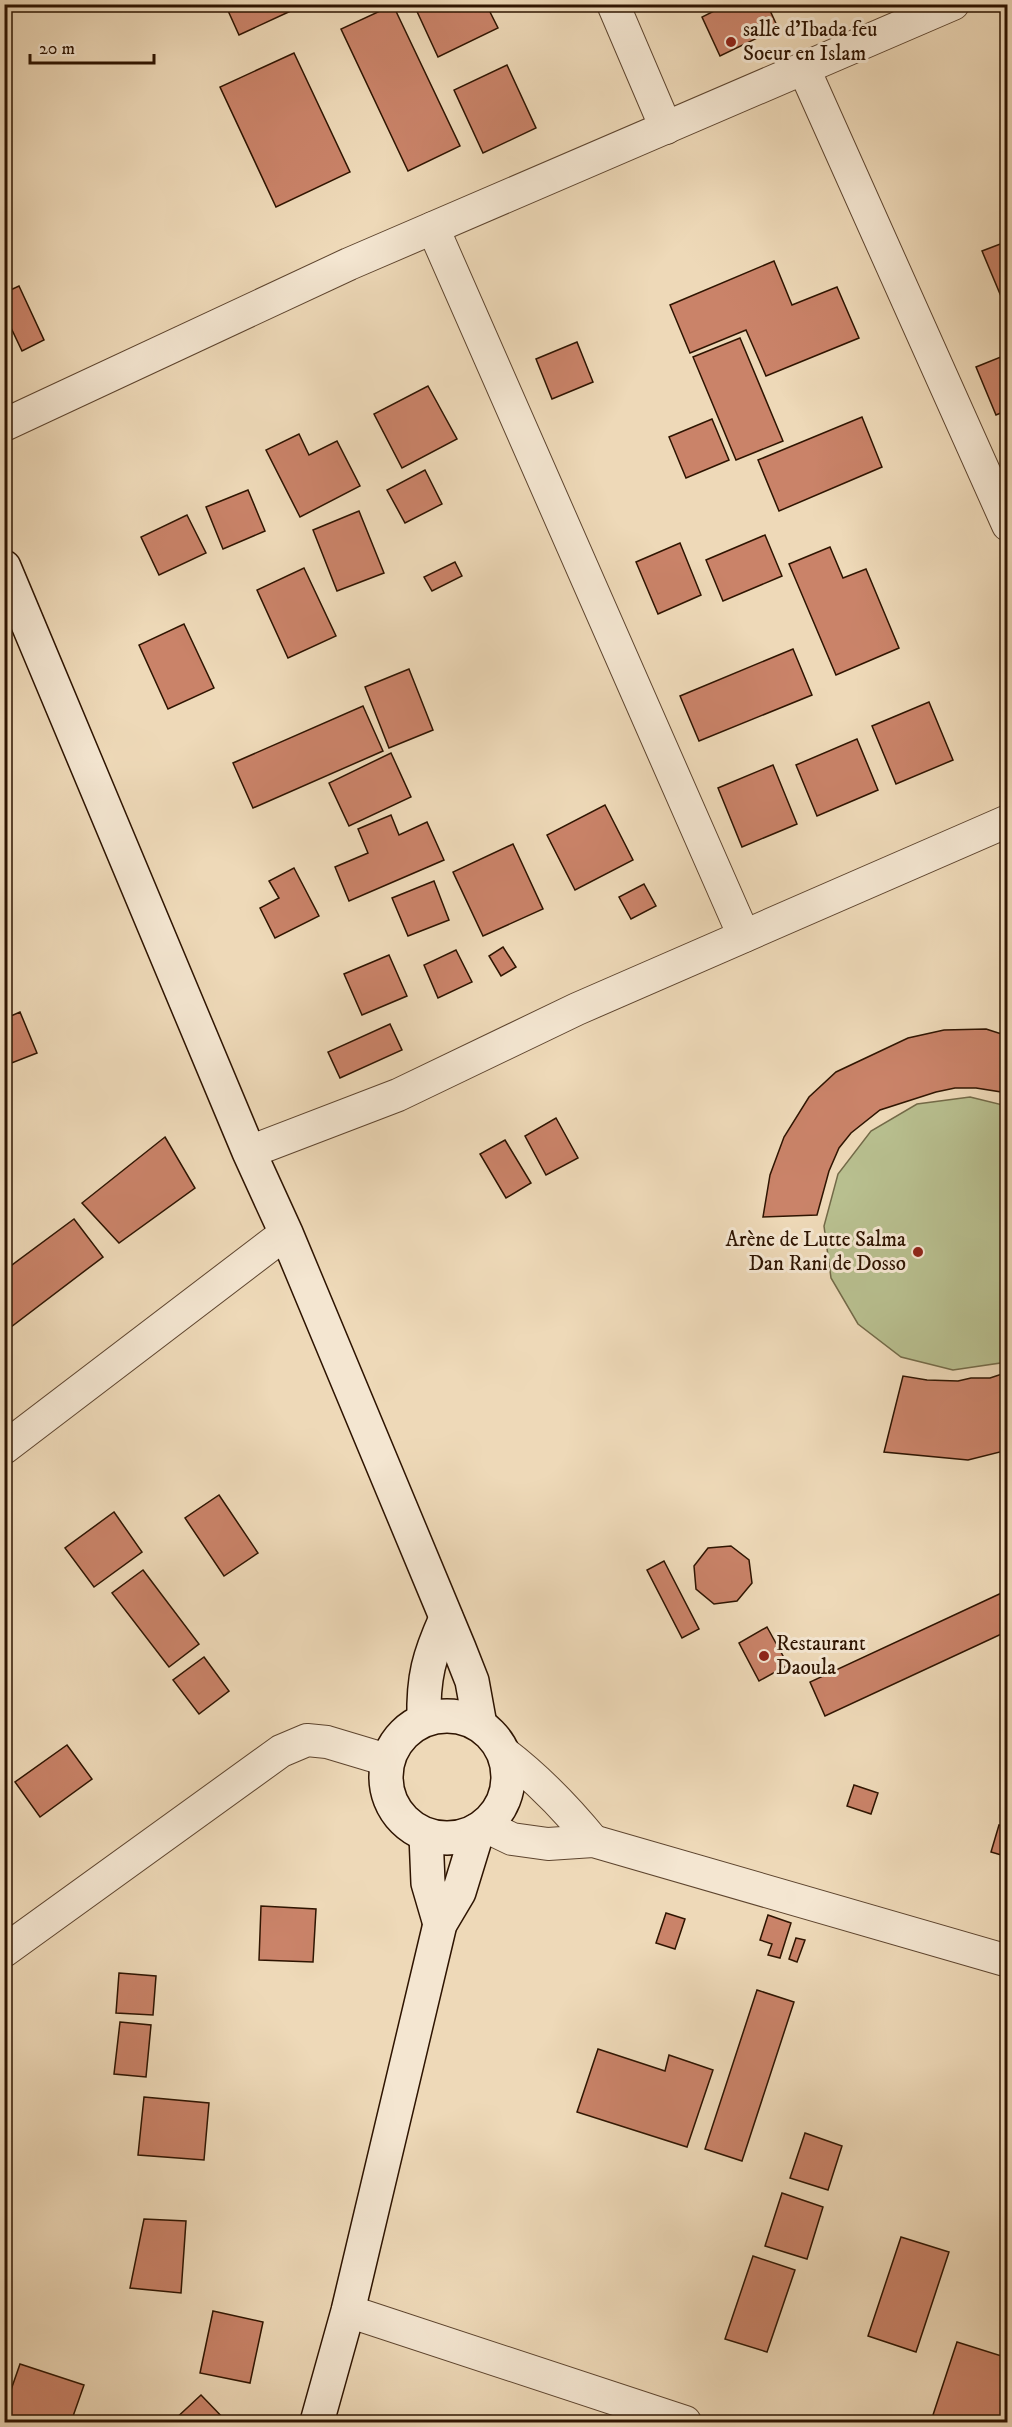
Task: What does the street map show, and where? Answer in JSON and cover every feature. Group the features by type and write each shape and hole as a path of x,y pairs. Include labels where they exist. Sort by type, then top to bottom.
{"main road":[{"path":"4,567 249,1152 286,1233 472,1681 480,1725"},
{"path":"424,1719 423,1688 432,1651 446,1618"},
{"path":"443,1715 462,1717 480,1725 494,1737 504,1753 508,1772 506,1793 498,1811 481,1828 462,1837 444,1839 426,1835 409,1827 396,1814 388,1797 385,1778 387,1760 395,1743 408,1729 424,1719 443,1715"},
{"path":"317,2422 348,2311 440,1924 463,1884 481,1828"},
{"path":"426,1835 428,1883 440,1924"}],"street":[{"path":"613,4 666,128"},
{"path":"4,425 338,269 953,4"},
{"path":"804,69 1008,525"},
{"path":"433,228 744,936"},
{"path":"249,1152 398,1095 577,1009 1008,820"},
{"path":"4,1448 286,1233"},
{"path":"4,1950 282,1751 307,1740 327,1742 387,1760"},
{"path":"504,1753 536,1777 593,1841"},
{"path":"481,1828 512,1839 548,1844 593,1841 1008,1961"},
{"path":"348,2311 685,2422"}],"green space":[{"name":"Arène de Lutte Salma Dan Rani de Dosso","path":"970,1097 1007,1106 1007,1362 953,1370 901,1357 858,1324 831,1278 824,1226 838,1174 871,1131 917,1104"}],"building":[{"path":"225,4 293,4 295,9 239,35"},
{"path":"486,4 498,28 438,57 414,5"},
{"name":"salle d'Ibada feu Soeur en Islam","path":"728,4 767,4 778,28 720,56 702,17"},
{"path":"393,5 460,146 408,171 341,29"},
{"path":"294,53 350,172 276,207 220,87"},
{"path":"507,65 536,128 483,153 454,90"},
{"path":"1008,241 1008,313 982,251"},
{"path":"774,261 792,305 837,287 859,338 766,376 746,330 690,353 670,305"},
{"path":"19,286 44,340 22,351 4,313 4,293"},
{"path":"740,338 783,441 736,460 693,357"},
{"path":"577,342 593,382 552,399 536,359"},
{"path":"1008,354 1008,410 996,415 976,367"},
{"path":"428,386 457,439 402,468 374,414"},
{"path":"862,417 882,467 779,511 758,460"},
{"path":"712,419 729,460 686,478 669,437"},
{"path":"299,434 309,455 337,441 360,486 300,517 266,450"},
{"path":"425,470 442,504 405,523 387,490"},
{"path":"248,490 265,531 223,549 206,507"},
{"path":"359,511 384,573 337,591 313,530"},
{"path":"187,515 206,553 159,575 141,537"},
{"path":"765,535 782,576 723,601 706,560"},
{"path":"680,543 701,595 658,614 636,562"},
{"path":"830,547 843,578 866,569 899,648 836,675 789,564"},
{"path":"455,562 462,576 432,591 424,577"},
{"path":"304,568 336,636 288,658 257,590"},
{"path":"184,624 214,688 168,709 139,645"},
{"path":"793,649 812,695 699,741 680,696"},
{"path":"409,669 433,730 389,748 365,687"},
{"path":"929,702 953,760 896,784 872,726"},
{"path":"363,706 383,751 253,808 233,763"},
{"path":"857,739 878,790 817,816 796,765"},
{"path":"391,753 411,797 349,826 329,783"},
{"path":"773,765 797,824 742,847 718,788"},
{"path":"605,805 633,860 575,890 547,835"},
{"path":"391,815 399,835 427,822 444,860 349,901 335,867 368,853 358,829"},
{"path":"513,844 543,909 483,936 453,872"},
{"path":"294,868 319,916 275,938 260,908 279,898 269,881"},
{"path":"434,881 449,920 408,936 392,898"},
{"path":"644,884 656,906 631,919 619,897"},
{"path":"503,947 516,967 501,976 489,956"},
{"path":"456,950 472,982 438,998 424,965"},
{"path":"389,955 407,996 362,1015 344,974"},
{"path":"20,1012 37,1053 4,1066 4,1019"},
{"path":"390,1024 402,1050 340,1078 328,1052"},
{"path":"986,1029 1008,1036 1008,1093 976,1088 955,1088 880,1110 851,1133 839,1148 829,1171 817,1215 763,1217 770,1175 784,1137 809,1097 836,1072 908,1038 944,1030"},
{"path":"556,1118 578,1158 546,1175 525,1136"},
{"path":"165,1137 195,1188 119,1243 82,1203"},
{"path":"505,1140 531,1183 506,1198 480,1154"},
{"path":"74,1219 103,1257 7,1330 4,1327 4,1271"},
{"path":"1008,1372 1008,1450 968,1460 884,1452 903,1376 927,1380 958,1381 990,1378"},
{"path":"219,1495 258,1553 224,1576 185,1518"},
{"path":"114,1512 142,1552 94,1587 65,1548"},
{"path":"731,1546 749,1560 752,1583 737,1601 714,1604 696,1589 694,1566 708,1548"},
{"path":"664,1561 699,1629 682,1638 647,1570"},
{"path":"143,1570 199,1644 169,1667 112,1593"},
{"path":"1008,1590 1008,1631 825,1716 810,1682"},
{"path":"767,1627 788,1665 759,1681 739,1643"},
{"path":"204,1657 229,1691 199,1714 173,1680"},
{"path":"67,1745 92,1779 40,1817 15,1782"},
{"path":"854,1785 878,1793 871,1814 847,1806"},
{"path":"999,1825 1008,1828 1008,1857 991,1852"},
{"path":"261,1906 316,1909 313,1962 259,1960"},
{"path":"666,1913 685,1919 675,1949 656,1943"},
{"path":"768,1915 791,1923 780,1958 768,1955 772,1944 760,1940"},
{"path":"796,1938 805,1940 797,1962 789,1959"},
{"path":"119,1973 156,1976 153,2015 116,2013"},
{"path":"757,1990 794,2002 742,2161 705,2149"},
{"path":"120,2022 151,2025 146,2077 114,2074"},
{"path":"598,2049 665,2071 669,2055 713,2070 687,2147 577,2112"},
{"path":"144,2097 209,2103 204,2160 138,2155"},
{"path":"805,2133 842,2146 828,2190 790,2178"},
{"path":"782,2193 823,2207 807,2259 765,2246"},
{"path":"144,2219 186,2221 181,2293 130,2288"},
{"path":"901,2237 949,2252 916,2352 868,2336"},
{"path":"753,2256 795,2270 767,2352 725,2339"},
{"path":"213,2311 263,2322 250,2383 200,2373"},
{"path":"957,2342 1008,2358 1008,2422 947,2422 932,2418"},
{"path":"20,2364 84,2385 71,2422 4,2422 4,2410"},
{"path":"201,2395 227,2422 172,2422"}],"place":[{"name":"salle d'Ibada feu Soeur en Islam","path":"731,42"},
{"name":"Arène de Lutte Salma Dan Rani de Dosso","path":"918,1252"},
{"name":"Restaurant Daoula","path":"764,1656"}]}
